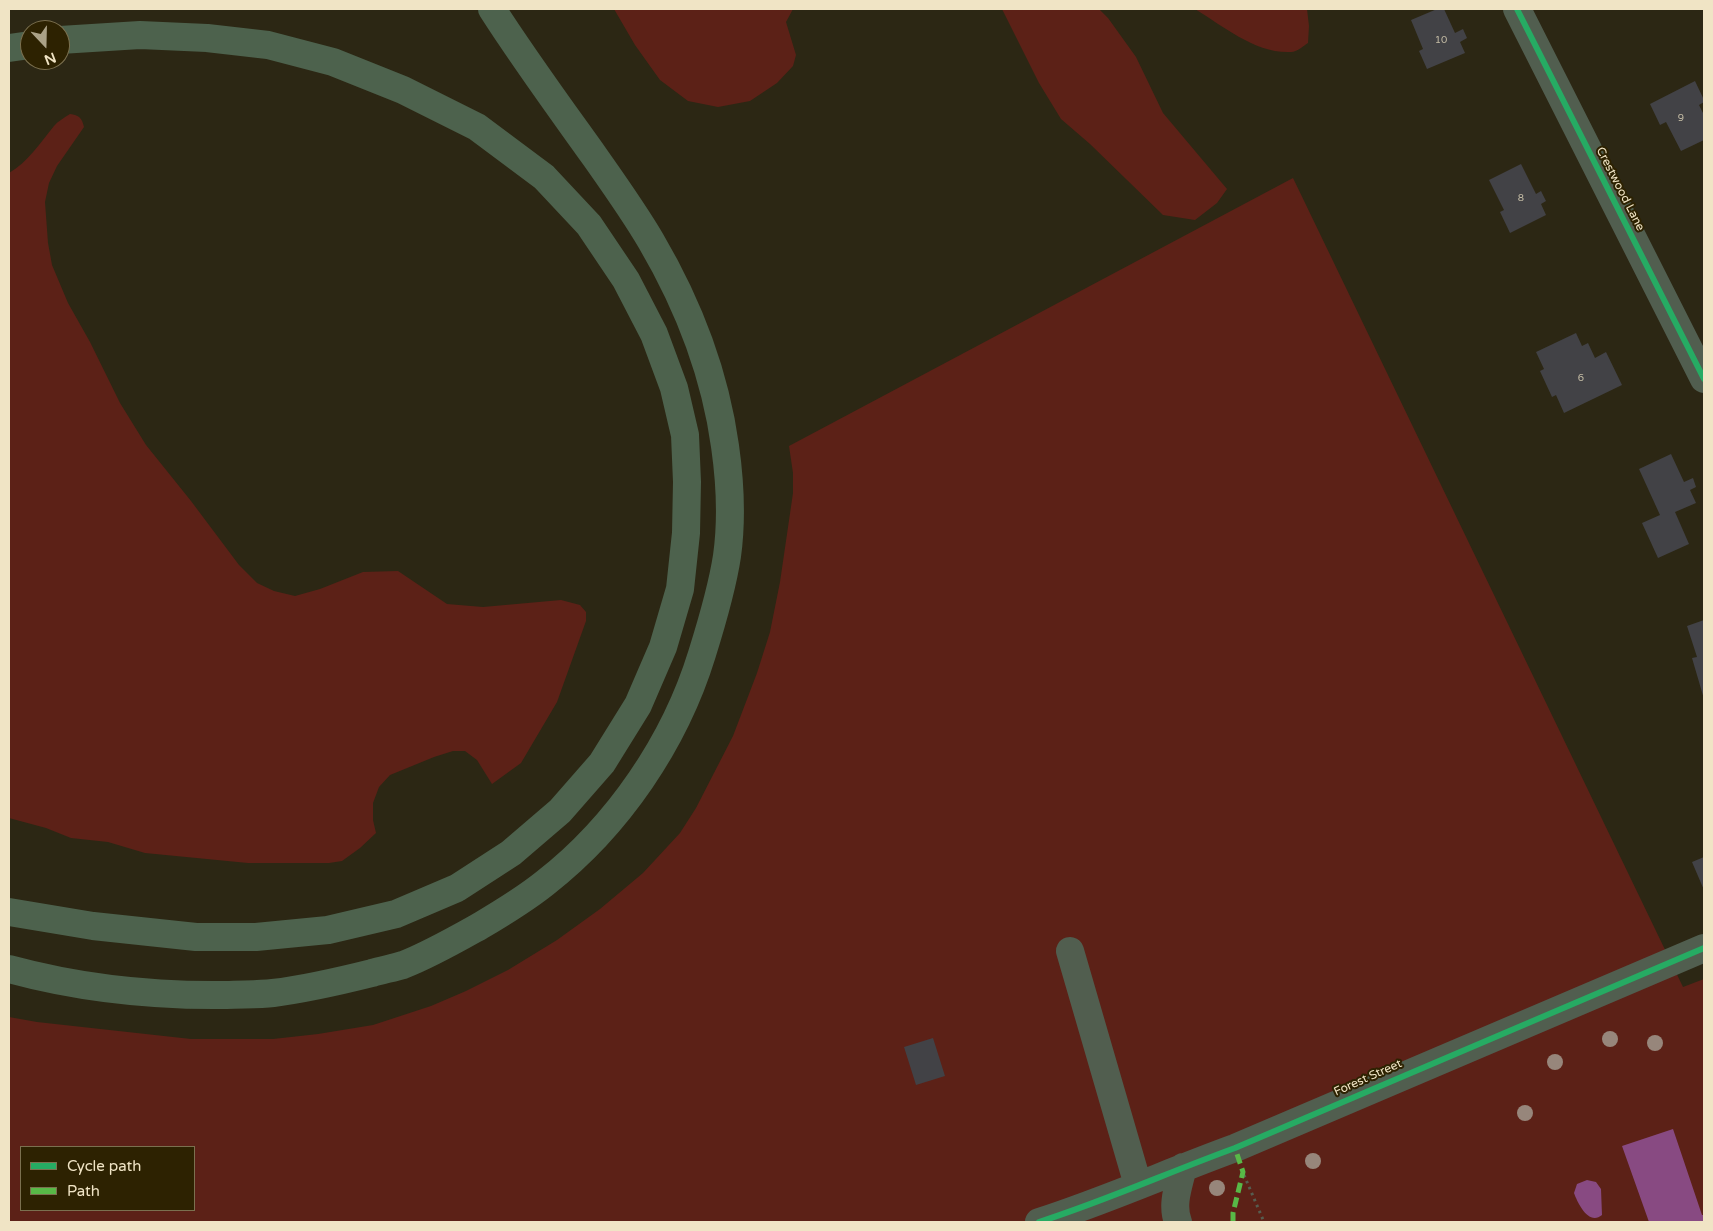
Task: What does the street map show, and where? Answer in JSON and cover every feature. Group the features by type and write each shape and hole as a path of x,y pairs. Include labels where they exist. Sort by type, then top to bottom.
{"highway":[{"path":"13,971 79,984 135,991 200,995 269,994 339,981 402,965 462,936 506,910 546,882 588,844 623,804 653,763 678,719 696,673 714,618 728,554 730,501 726,447 715,396 699,340 676,286 652,242 628,204 492,9"},
{"path":"9,912 93,926 196,937 256,937 328,930 396,914 457,888 511,853 560,811 602,763 638,704 663,647 680,589 686,533 687,482 685,435 674,388 654,334 626,280 589,225 544,177 477,126 403,90 333,62 268,45 207,38 140,35 70,39"}],"street":[{"name":"Crestwood Lane","path":"1516,9 1704,379"},
{"name":"Forest Street","path":"1038,1222 1074,1218 1138,1185 1284,1128 1704,948"},
{"path":"1070,951 1138,1185"},
{"path":"1178,1222 1175,1201 1183,1167"}],"path":[{"path":"1243,1172 1264,1222"}],"shaded area":[{"path":"614,9 793,9 786,22 796,55 793,66 777,83 750,101 718,107 688,101 660,80 635,45"},
{"path":"1002,9 1099,9 1108,18 1136,57 1163,113 1227,189 1217,203 1195,220 1163,215 1090,144 1061,119 1039,83"},
{"path":"1195,9 1307,9 1308,43 1293,52 1265,49 1240,38"},
{"path":"70,114 80,118 84,127 57,166 49,183 45,202 48,243 52,265 68,303 90,342 120,403 146,445 239,565 257,583 274,591 295,596 320,589 363,572 398,571 447,604 483,607 561,600 580,605 586,612 586,621 557,702 521,763 492,784 477,760 465,751 453,751 434,757 390,775 379,787 373,803 373,820 376,833 342,861 329,863 248,863 145,853 108,842 71,838 46,828 9,818 9,173 28,158 56,124"},
{"path":"1293,178 1683,987 1704,979 1704,1222 9,1222 9,1017 37,1022 191,1039 273,1039 373,1025 431,1006 508,970 557,940 600,909 643,873 680,833 696,808 733,736 757,673 770,632 780,582 793,493 793,473 789,446"},
{"path":"1673,1129 1702,1215 1704,1215 1704,1222 1649,1222 1622,1146"},
{"path":"1587,1180 1596,1182 1601,1189 1602,1215 1597,1218 1588,1216 1578,1203 1574,1193 1577,1184"}],"building":[{"path":"1437,9 1444,9 1455,33 1463,29 1467,38 1460,42 1465,53 1427,69 1419,51 1423,49 1411,20"},
{"path":"1695,81 1704,100 1699,105 1704,115 1704,140 1681,151 1666,122 1660,125 1650,104"},
{"path":"1521,164 1536,194 1541,191 1546,201 1541,204 1546,215 1510,233 1500,212 1504,210 1489,180"},
{"path":"1576,333 1582,346 1588,343 1595,358 1606,352 1622,385 1564,413 1556,395 1552,397 1540,371 1544,369 1536,352"},
{"path":"1671,454 1684,482 1693,478 1696,487 1690,490 1696,503 1675,512 1689,544 1658,558 1642,523 1660,515 1639,469"},
{"path":"1704,620 1704,699 1692,658 1697,657 1687,626"},
{"path":"1704,857 1704,890 1692,862"},
{"path":"933,1038 945,1076 916,1085 904,1047"}],"marked path":[{"path":"1233,1222 1233,1213 1243,1172 1235,1148"}],"cycle path":[{"path":"1517,9 1704,379"},
{"path":"1039,1222 1235,1148 1704,948"}]}
